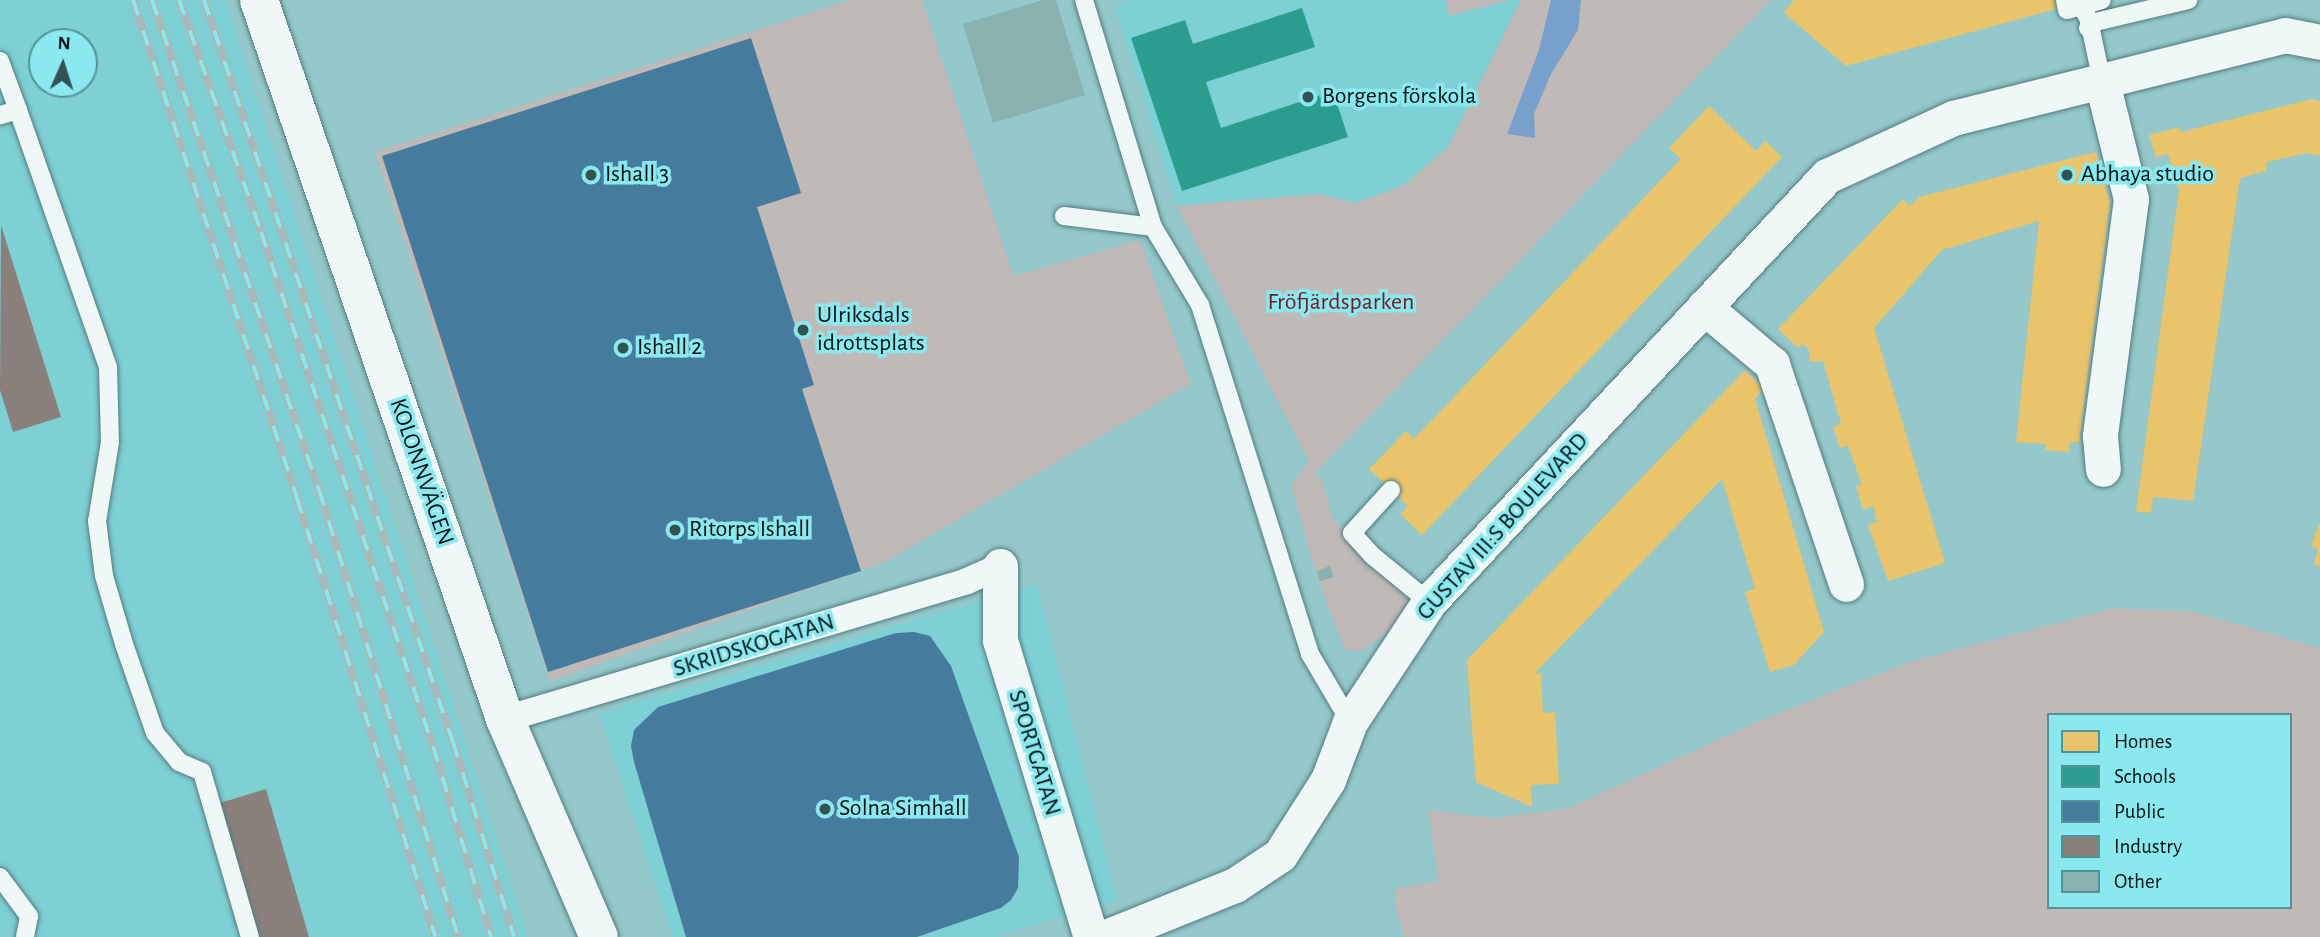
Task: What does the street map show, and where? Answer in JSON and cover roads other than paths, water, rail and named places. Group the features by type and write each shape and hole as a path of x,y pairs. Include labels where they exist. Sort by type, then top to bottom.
{"street":[{"name":"KOLONNVÄGEN","path":"259,0 505,719 599,937"},
{"name":"GUSTAV III:S BOULEVARD","path":"1109,936 1235,885 1280,855 1328,780 1350,722 1429,602 1827,176 1952,118 2285,35 2320,42"},
{"path":"2102,82 2131,199 2100,436 2103,469"},
{"path":"1704,307 1772,364 1846,584"},
{"name":"SKRIDSKOGATAN","path":"505,719 941,589 1000,566"},
{"name":"SPORTGATAN","path":"1000,566 1000,640 1109,936"}],"lane":[{"path":"1084,0 1153,227 1200,305 1310,654 1350,722"},
{"path":"2074,2 2102,0"},
{"path":"2088,27 2091,23 2188,0"},
{"path":"2074,2 2089,20 2088,27 2102,82"},
{"path":"0,61 9,112 108,367 110,442 97,521 104,576 155,733 179,762 202,772 250,937"},
{"path":"1064,216 1153,227"},
{"path":"1391,490 1352,533 1373,556 1429,602"},
{"path":"0,877 29,916 25,937"}],"railway":[{"path":"133,0 297,498 435,937"},
{"path":"152,0 319,490 458,937"},
{"path":"179,0 261,232 433,746 491,937"},
{"path":"204,0 453,742 514,937"}],"place":[{"name":"Borgens förskola","path":"1308,97"},
{"name":"Ishall 3","path":"591,175"},
{"name":"Abhaya studio","path":"2067,175"},
{"name":"Ulriksdals idrottsplats","path":"803,330"},
{"name":"Ishall 2","path":"623,348"},
{"name":"Ritorps Ishall","path":"675,530"},
{"name":"Solna Simhall","path":"825,809"}],"park label":[{"name":"Fröfjärdsparken","path":"1341,303"}]}
